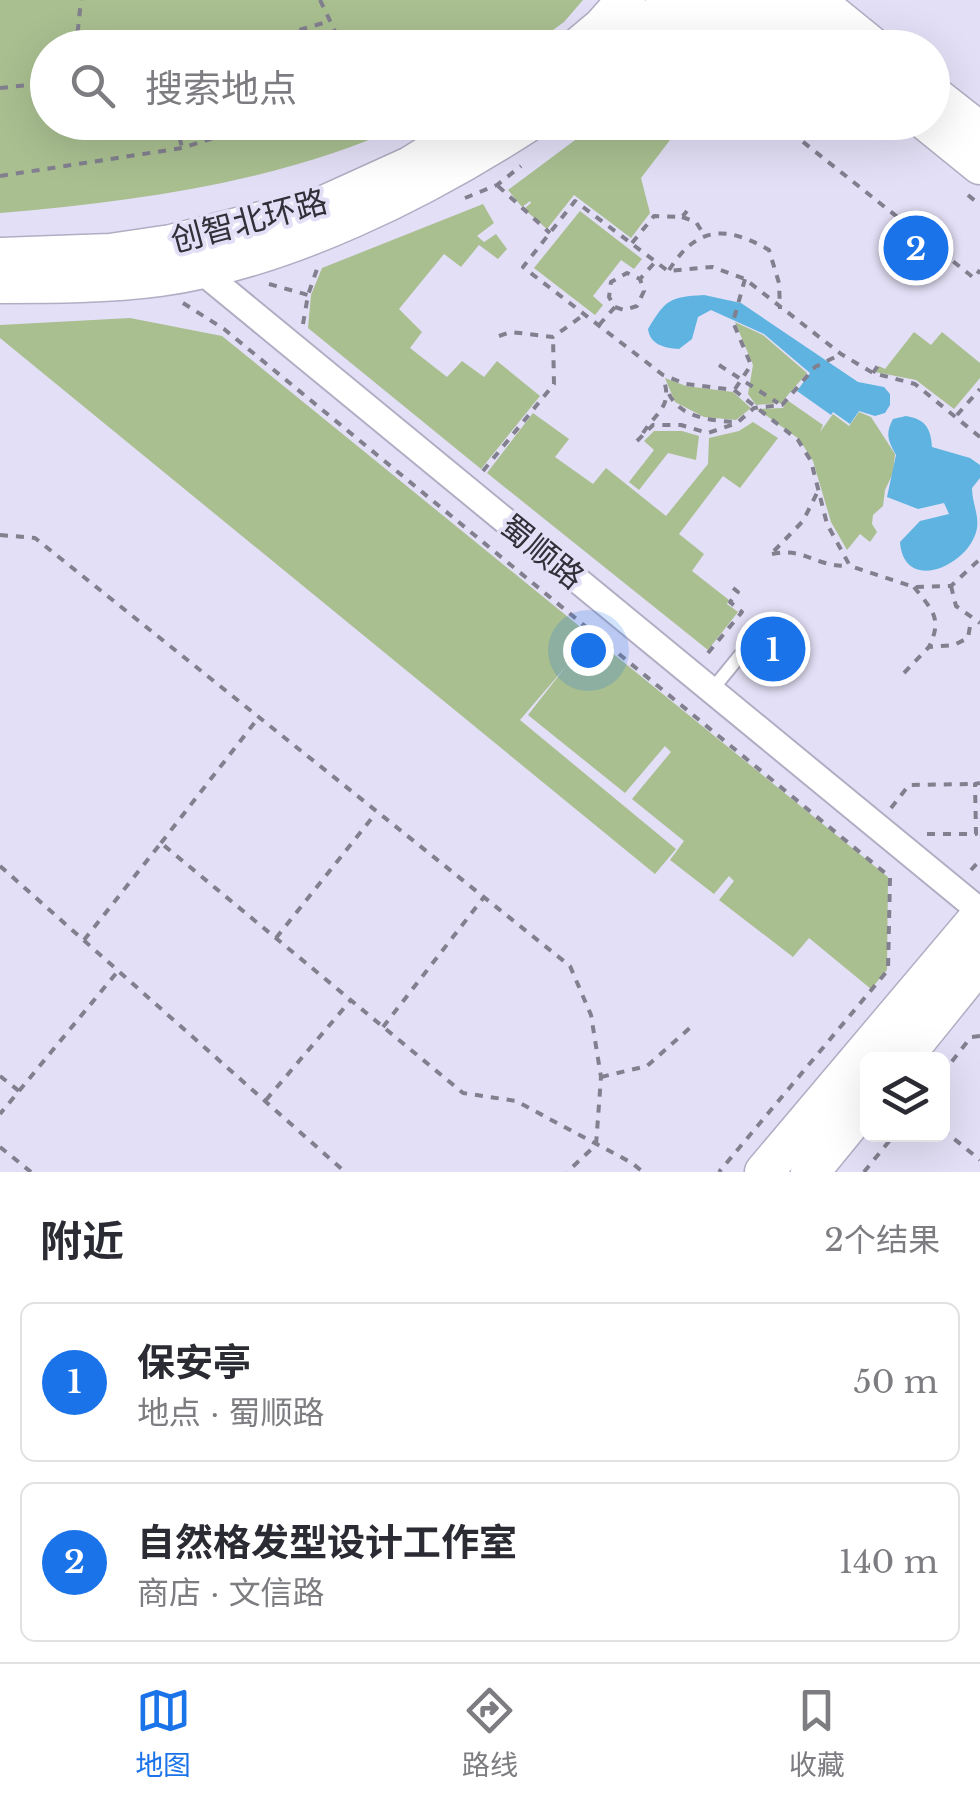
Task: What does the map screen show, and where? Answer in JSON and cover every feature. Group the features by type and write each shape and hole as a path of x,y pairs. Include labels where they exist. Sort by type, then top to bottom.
{"main road":[{"path":"792,4 816,30"},
{"path":"598,30 651,6 792,4 840,30"},
{"path":"634,30 651,6"},
{"path":"950,108 980,132"},
{"name":"创智北环路","path":"0,258 110,253 156,246 324,205 410,166 451,140"},
{"path":"0,284 144,278 199,268 312,237 458,168 501,140"},
{"path":"949,140 980,165"},
{"path":"764,1172 980,913"},
{"path":"907,1052 980,962"},
{"path":"810,1172 860,1110"}],"street":[{"name":"蜀顺路","path":"199,268 718,682 980,913"}],"lane":[{"path":"718,682 764,626"}],"path":[{"path":"78,30 81,0"},
{"path":"320,0 334,30"},
{"path":"299,30 330,21"},
{"path":"0,88 30,84"},
{"path":"180,140 182,148"},
{"path":"0,176 182,148 207,140"},
{"path":"801,140 974,278 980,270"},
{"path":"462,200 497,185 550,233"},
{"path":"850,566 827,524 811,461 798,440 734,390 686,384 662,375 523,267 574,201 668,271 712,268 745,279 840,354 873,373 915,384 980,437"},
{"path":"682,217 687,211"},
{"path":"632,243 654,216 696,222 704,236"},
{"path":"668,271 684,246 704,236 742,235 769,250 780,284 780,309"},
{"path":"302,329 308,294 322,258"},
{"path":"640,279 656,262"},
{"path":"627,273 640,279 644,292 636,306 624,310 614,306 609,298 611,282 627,273"},
{"path":"734,390 751,365 734,322 745,279"},
{"path":"266,284 308,294"},
{"path":"599,325 614,306"},
{"path":"499,336 510,332 553,336 585,314"},
{"path":"224,330 890,877 888,970 718,1172"},
{"path":"481,474 554,384 553,336"},
{"path":"668,394 662,410 638,441 654,425 681,425 708,434 737,423 754,408 782,405 815,367 840,354"},
{"path":"873,373 879,364"},
{"path":"719,365 782,405"},
{"path":"662,375 674,404 703,419 737,423"},
{"path":"957,416 980,389"},
{"path":"818,491 803,521 772,554 793,550 824,566 850,566 914,587 952,586 980,559"},
{"path":"0,534 35,538 570,966 592,1015 601,1077 596,1145 567,1172"},
{"path":"952,586 956,606 980,624"},
{"path":"904,674 937,630 934,612 914,587"},
{"path":"718,682 705,657 742,612 730,602 738,592 734,588"},
{"path":"928,647 954,645 968,638 971,620"},
{"path":"84,940 259,717"},
{"path":"901,817 890,808 909,785 978,784 976,834 922,834 934,844"},
{"path":"276,938 377,812"},
{"path":"161,842 463,1093 516,1101 643,1172"},
{"path":"968,873 980,860"},
{"path":"0,866 346,1172"},
{"path":"383,1027 484,897"},
{"path":"0,1114 118,971"},
{"path":"266,1100 350,1000"},
{"path":"601,1077 647,1066 692,1026"},
{"path":"950,1064 971,1037 980,1036"},
{"path":"0,1076 19,1091"},
{"path":"950,1136 980,1160"},
{"path":"864,1172 888,1142"},
{"path":"0,1147 31,1172"}],"green space":[{"path":"0,0 583,0 553,30 30,30 30,140 367,140 310,160 208,186 0,213"},
{"path":"575,140 670,140 641,178 650,213 631,238 574,195 547,229 524,209 530,201 522,207 508,190"},
{"path":"483,204 494,223 477,236 484,242 496,234 507,249 498,259 479,245 461,267 444,254 399,309 422,332 410,348 447,377 462,361 484,377 497,361 540,396 481,469 308,328 311,295 322,268"},
{"path":"580,211 642,259 634,269 621,260 593,296 603,305 595,315 534,268"},
{"path":"130,318 222,336 888,877 887,970 871,989 809,938 793,957 719,900 734,881 729,876 714,894 670,860 684,841 632,799 671,752 665,746 625,793 528,715 567,665 520,720 676,849 655,874 0,338 0,325"},
{"path":"735,322 763,335 807,373 781,403 756,405 748,394 753,365"},
{"path":"914,332 931,345 942,332 980,363 980,378 954,409 916,380 875,372 879,366 885,369"},
{"path":"665,378 686,386 733,392 751,408 736,420 704,417 675,402"},
{"path":"787,400 823,425 820,432 833,414 849,426 859,412 871,417 895,454 883,506 873,515 872,524 877,532 870,542 860,534 847,550 831,522 813,461 799,439 757,409 783,408"},
{"path":"533,413 569,439 555,457 593,484 606,468 666,516 708,464 709,438 739,431 753,422 778,438 740,488 723,476 679,534 704,554 692,571 738,612 708,650 487,473"},
{"path":"654,431 682,431 699,436 696,460 668,453 639,490 629,482 654,450 644,441"}],"water":[{"path":"704,295 741,303 858,382 884,387 890,394 890,405 885,413 875,416 859,411 850,424 833,412 831,415 797,391 810,373 764,334 711,310 698,317 692,339 679,349 652,339 648,329 665,306 683,297"},
{"path":"906,416 926,425 932,447 970,458 980,465 980,478 972,488 977,528 972,541 951,563 938,569 925,571 913,567 904,558 900,542 920,521 949,514 944,503 918,509 887,497 896,455 888,433 893,419"}],"place":[{"name":"自然格发型设计工作室","path":"916,248"},
{"name":"保安亭","path":"773,649"}]}
